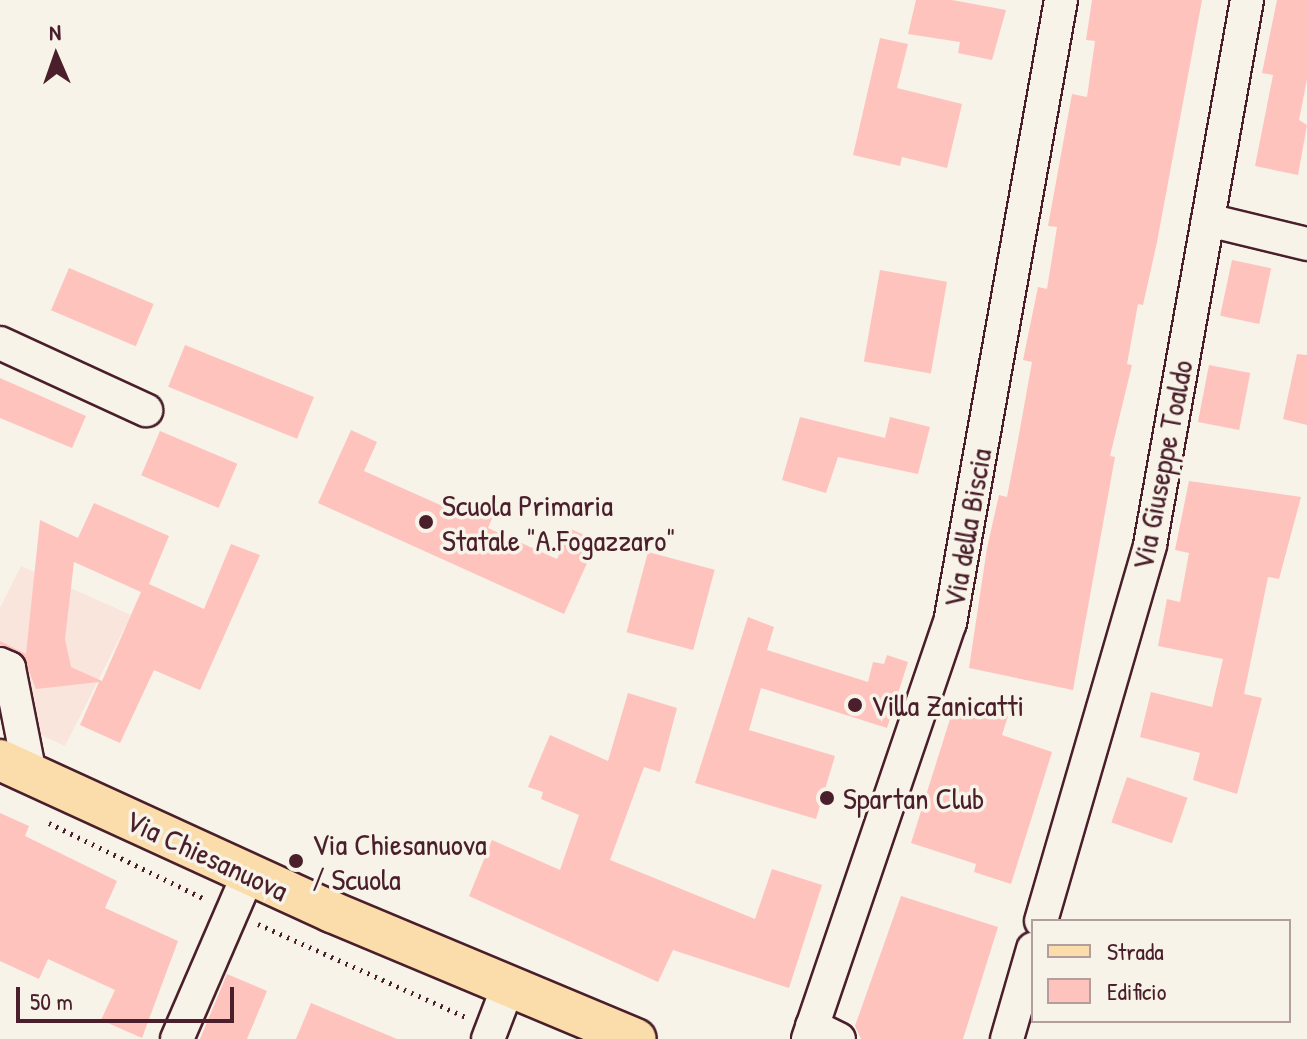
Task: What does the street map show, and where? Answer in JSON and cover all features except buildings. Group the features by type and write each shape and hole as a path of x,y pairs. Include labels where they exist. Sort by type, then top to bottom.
{"main road":[{"name":"Via Chiesanuova","path":"15,767 248,875 636,1039"}],"street":[{"name":"Via della Biscia","path":"819,1035 950,623 1061,0"},
{"name":"Via Giuseppe Toaldo","path":"1042,919 1150,545 1247,0"},
{"path":"1208,220 1307,244"},
{"path":"0,343 146,410"},
{"path":"0,664 9,668 15,767"},
{"path":"177,1039 248,875"},
{"path":"1007,1039 1031,956"},
{"path":"488,1039 508,987"}],"path":[{"path":"43,821 216,904"},
{"path":"249,921 465,1017"}],"shaded area":[{"path":"21,566 131,615 65,746 0,716 0,608"}],"place":[{"name":"Scuola Primaria Statale \"A.Fogazzaro\"","path":"426,522"},
{"name":"Villa Zanicatti","path":"855,705"},
{"name":"Spartan Club","path":"827,798"},
{"name":"Via Chiesanuova / Scuola","path":"296,861"}]}
